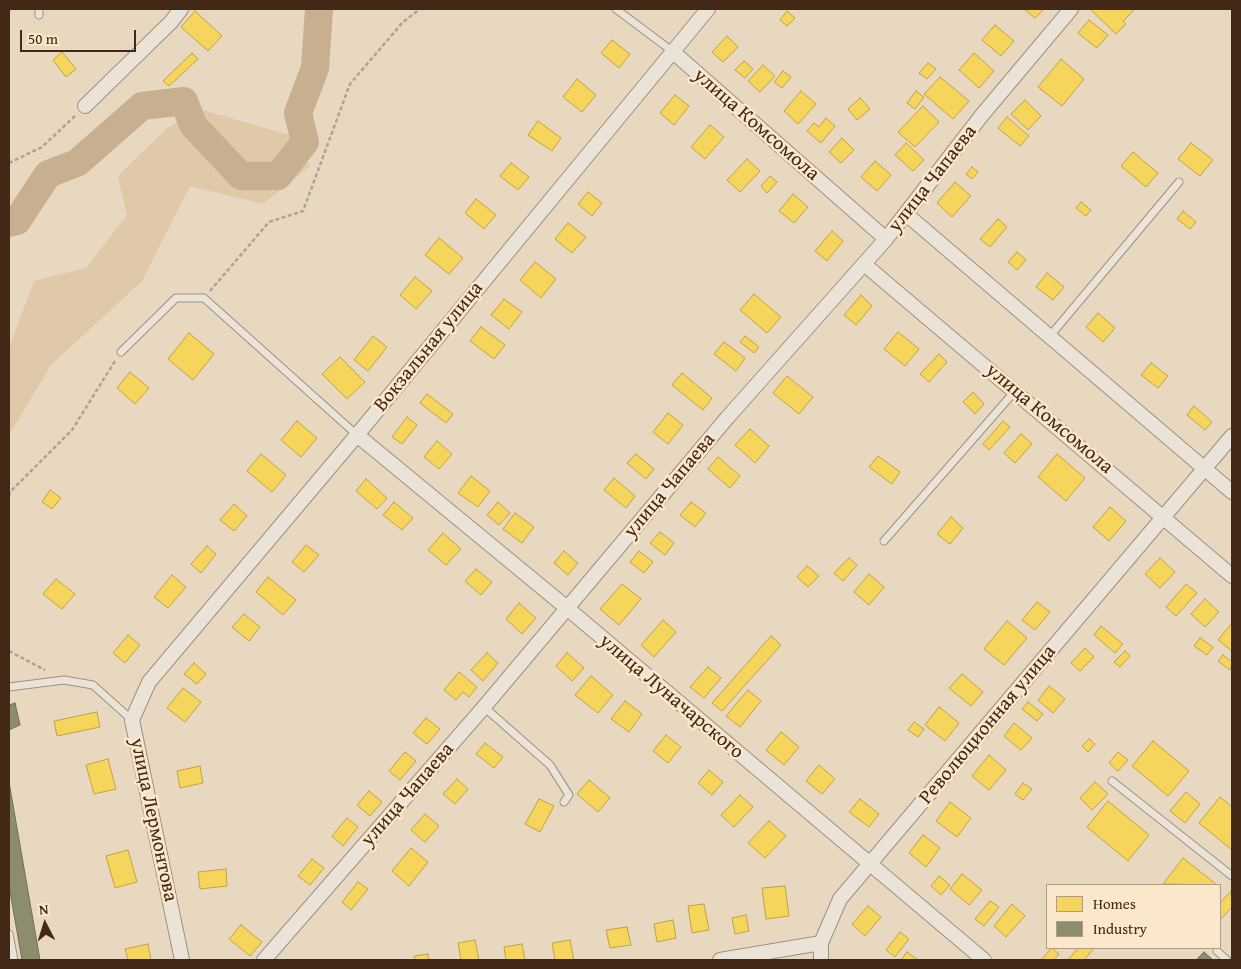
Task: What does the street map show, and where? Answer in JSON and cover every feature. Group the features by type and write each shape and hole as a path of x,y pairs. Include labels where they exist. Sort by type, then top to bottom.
{"street":[{"path":"85,106 171,22 181,9"},
{"name":"Вокзальная улица","path":"149,682 357,435 708,9"},
{"name":"улица Чапаева","path":"264,960 484,707 727,418 886,239 982,115 1071,9"},
{"name":"улица Комсомола","path":"672,51 886,239"},
{"path":"906,214 1232,492"},
{"name":"улица Комсомола","path":"864,264 1232,576"},
{"name":"улица Луначарского","path":"357,435 567,608 869,865 984,960"},
{"name":"Революционная улица","path":"821,943 840,898 1232,436"},
{"name":"улица Лермонтова","path":"149,682 132,720 182,960"},
{"path":"720,960 821,943 821,960"}],"lane":[{"path":"616,9 672,51"},
{"path":"1050,336 1179,182"},
{"path":"121,352 176,298 204,298 357,435"},
{"path":"884,541 1015,391"},
{"path":"9,687 64,680 93,685 132,720"},
{"path":"484,707 550,765 569,795 564,802"},
{"path":"1112,781 1232,876"},
{"path":"9,934 14,960"},
{"path":"1217,951 1228,960"}],"path":[{"path":"204,298 269,222 303,211 350,84 403,22 420,9"},
{"path":"9,163 42,147 85,106"},
{"path":"9,496 10,492 72,430 121,352"},
{"path":"9,651 64,680"}],"shaded area":[{"path":"199,109 293,136 310,166 263,204 190,186 142,281 51,365 9,435 9,348 34,281 86,268 127,215 118,176 166,129"}],"building: Homes":[{"path":"1024,9 1044,9 1035,18"},
{"path":"1135,9 1123,21 1126,24 1116,34 1091,10"},
{"path":"195,11 222,36 208,51 181,27"},
{"path":"787,11 795,18 787,26 780,20"},
{"path":"1089,20 1108,35 1097,48 1078,33"},
{"path":"995,25 1014,41 1001,56 982,40"},
{"path":"727,36 738,47 723,62 712,52"},
{"path":"612,40 630,54 619,68 601,53"},
{"path":"62,52 76,69 66,77 53,60"},
{"path":"192,53 198,59 169,86 163,81"},
{"path":"974,53 994,71 979,88 959,70"},
{"path":"1061,59 1084,79 1062,106 1038,87"},
{"path":"744,61 753,69 745,78 735,70"},
{"path":"928,63 936,69 927,79 919,73"},
{"path":"763,65 775,76 760,92 748,81"},
{"path":"783,71 791,77 782,88 774,82"},
{"path":"940,77 969,101 953,119 924,94"},
{"path":"577,79 596,95 582,112 563,97"},
{"path":"801,91 816,104 798,124 784,111"},
{"path":"916,91 924,97 915,109 907,103"},
{"path":"675,95 689,106 674,125 660,113"},
{"path":"860,98 870,109 857,120 848,109"},
{"path":"1025,100 1041,116 1028,130 1011,114"},
{"path":"923,106 939,122 915,147 898,132"},
{"path":"1007,117 1029,136 1020,146 998,128"},
{"path":"826,118 835,126 821,143 807,131 814,123 819,127"},
{"path":"538,121 561,138 552,151 528,135"},
{"path":"710,125 724,137 705,159 691,147"},
{"path":"842,138 854,150 841,163 829,152"},
{"path":"906,143 924,160 913,171 895,155"},
{"path":"1191,143 1213,160 1200,176 1178,159"},
{"path":"1133,152 1158,173 1146,187 1121,166"},
{"path":"747,159 760,171 740,192 727,180"},
{"path":"875,161 891,175 877,191 861,177"},
{"path":"511,163 529,177 518,190 500,176"},
{"path":"972,167 978,172 972,179 966,174"},
{"path":"770,176 777,182 767,193 761,186"},
{"path":"955,182 971,196 952,217 937,203"},
{"path":"588,192 602,203 592,216 578,204"},
{"path":"793,194 808,207 794,223 779,211"},
{"path":"476,199 496,215 484,229 465,213"},
{"path":"1081,202 1091,210 1086,216 1076,208"},
{"path":"1183,211 1196,222 1190,229 1177,219"},
{"path":"998,219 1007,227 990,247 980,239"},
{"path":"568,223 586,237 572,253 555,239"},
{"path":"832,231 843,241 827,261 815,251"},
{"path":"439,238 463,258 449,274 425,255"},
{"path":"1017,252 1026,260 1017,270 1008,262"},
{"path":"535,262 556,279 541,298 520,280"},
{"path":"1047,273 1064,287 1053,300 1036,287"},
{"path":"415,277 432,291 416,309 400,295"},
{"path":"754,294 781,317 767,333 740,310"},
{"path":"861,295 872,306 856,325 844,315"},
{"path":"504,299 522,312 509,329 491,315"},
{"path":"1098,313 1115,328 1103,342 1086,327"},
{"path":"481,327 505,345 494,359 470,341"},
{"path":"898,332 919,349 905,366 884,349"},
{"path":"189,333 214,354 193,380 168,359"},
{"path":"373,336 387,347 368,371 354,360"},
{"path":"745,336 759,347 754,353 740,342"},
{"path":"724,342 745,358 736,371 714,354"},
{"path":"939,354 947,362 929,382 920,374"},
{"path":"340,357 365,382 347,399 322,374"},
{"path":"1151,363 1168,376 1158,388 1141,375"},
{"path":"130,372 149,388 135,404 117,388"},
{"path":"682,373 712,398 703,410 672,385"},
{"path":"787,376 813,397 799,414 773,393"},
{"path":"973,392 984,404 975,414 963,402"},
{"path":"427,394 453,414 446,423 420,403"},
{"path":"1194,406 1212,422 1205,430 1187,415"},
{"path":"668,413 683,425 668,444 653,432"},
{"path":"407,417 417,425 402,444 392,437"},
{"path":"297,421 317,438 301,457 281,440"},
{"path":"1003,421 1010,427 989,450 983,444"},
{"path":"750,429 769,446 755,463 735,445"},
{"path":"1021,434 1032,444 1015,463 1004,453"},
{"path":"437,441 452,454 439,469 424,457"},
{"path":"261,454 286,475 272,492 247,471"},
{"path":"636,454 654,469 646,479 627,463"},
{"path":"1057,454 1085,478 1066,501 1038,477"},
{"path":"878,456 900,472 892,484 869,467"},
{"path":"718,457 740,476 730,488 708,469"},
{"path":"471,476 490,491 478,507 458,493"},
{"path":"614,478 635,496 626,508 604,490"},
{"path":"366,479 387,498 377,509 356,491"},
{"path":"50,490 61,498 52,509 42,502"},
{"path":"394,502 413,518 402,530 383,515"},
{"path":"498,502 510,513 499,525 487,515"},
{"path":"691,502 706,513 695,527 680,515"},
{"path":"234,504 247,516 234,531 220,520"},
{"path":"1110,507 1126,521 1109,541 1093,527"},
{"path":"515,513 534,527 522,543 503,529"},
{"path":"951,517 963,528 950,544 937,534"},
{"path":"660,532 674,543 665,555 650,543"},
{"path":"443,533 461,549 446,565 428,550"},
{"path":"306,545 319,555 304,572 292,562"},
{"path":"207,546 216,554 201,573 191,564"},
{"path":"564,551 578,563 568,575 554,563"},
{"path":"639,551 653,562 644,573 630,562"},
{"path":"849,558 857,565 843,581 834,573"},
{"path":"1160,558 1175,572 1160,588 1145,574"},
{"path":"807,566 819,576 808,587 797,577"},
{"path":"476,569 492,582 481,595 465,581"},
{"path":"869,574 884,587 869,605 854,592"},
{"path":"172,575 186,587 168,608 154,597"},
{"path":"268,577 296,600 283,615 256,592"},
{"path":"56,579 75,594 62,609 43,594"},
{"path":"622,584 641,599 619,625 600,609"},
{"path":"1186,584 1197,593 1176,616 1166,607"},
{"path":"1205,599 1219,612 1205,627 1191,614"},
{"path":"1037,602 1050,612 1035,630 1022,620"},
{"path":"519,603 536,618 522,634 506,619"},
{"path":"244,614 260,627 249,641 232,627"},
{"path":"663,620 676,632 654,657 641,645"},
{"path":"1007,621 1027,638 1004,665 984,649"},
{"path":"1232,623 1232,651 1218,640"},
{"path":"1101,626 1123,644 1115,653 1094,635"},
{"path":"128,635 140,645 125,663 113,653"},
{"path":"771,636 781,645 722,711 712,703"},
{"path":"1200,638 1213,647 1207,655 1194,646"},
{"path":"1085,648 1094,657 1080,671 1071,663"},
{"path":"1125,651 1130,656 1120,667 1114,662"},
{"path":"487,653 498,663 483,681 471,670"},
{"path":"567,653 584,668 572,681 556,666"},
{"path":"1223,655 1232,662 1230,670 1218,661"},
{"path":"194,663 206,674 197,684 184,674"},
{"path":"708,667 721,678 704,698 690,687"},
{"path":"459,672 477,687 469,697 463,692 456,700 444,690"},
{"path":"962,674 983,692 971,706 949,688"},
{"path":"591,676 613,695 598,713 575,695"},
{"path":"1049,686 1065,699 1053,713 1038,700"},
{"path":"183,688 201,702 185,722 167,708"},
{"path":"748,690 761,701 740,727 726,716"},
{"path":"625,701 642,714 629,732 611,719"},
{"path":"1028,702 1043,714 1037,721 1022,709"},
{"path":"939,707 959,723 945,741 925,725"},
{"path":"97,712 100,727 57,736 54,721"},
{"path":"426,718 440,729 427,744 413,733"},
{"path":"914,722 924,729 918,737 908,730"},
{"path":"1014,723 1032,738 1021,750 1004,736"},
{"path":"781,732 799,747 784,765 766,750"},
{"path":"666,735 681,747 668,763 653,751"},
{"path":"1089,739 1095,744 1088,752 1082,746"},
{"path":"1153,741 1189,771 1168,796 1132,766"},
{"path":"485,743 503,757 494,768 476,754"},
{"path":"405,752 416,761 400,780 389,771"},
{"path":"1118,752 1128,760 1118,771 1109,763"},
{"path":"989,755 1006,770 989,790 972,776"},
{"path":"108,759 116,789 94,794 86,765"},
{"path":"819,765 835,779 822,794 806,781"},
{"path":"200,766 203,783 180,788 177,771"},
{"path":"709,770 723,782 712,795 698,783"},
{"path":"457,779 468,789 455,804 443,794"},
{"path":"589,780 610,798 598,812 577,794"},
{"path":"1095,782 1108,794 1092,810 1080,798"},
{"path":"1023,783 1032,789 1023,800 1015,794"},
{"path":"369,791 382,802 370,816 357,805"},
{"path":"1186,792 1200,804 1185,823 1170,811"},
{"path":"740,795 753,807 734,827 721,815"},
{"path":"1220,797 1232,807 1232,850 1199,823"},
{"path":"539,799 554,806 540,832 525,824"},
{"path":"860,799 879,814 869,827 849,812"},
{"path":"1108,801 1149,835 1128,861 1087,827"},
{"path":"950,802 971,818 957,837 936,821"},
{"path":"425,814 439,826 425,842 411,830"},
{"path":"347,818 358,827 343,846 332,836"},
{"path":"769,821 786,836 765,858 748,843"},
{"path":"923,835 940,848 926,867 909,853"},
{"path":"411,848 428,862 409,886 392,871"},
{"path":"128,850 137,882 115,888 106,856"},
{"path":"1183,858 1216,884 1163,884"},
{"path":"312,859 324,868 310,885 298,876"},
{"path":"226,869 227,886 200,889 198,872"},
{"path":"962,874 982,890 969,905 950,889"},
{"path":"939,876 950,885 941,895 931,886"},
{"path":"358,882 368,889 351,910 342,902"},
{"path":"785,886 789,916 766,919 762,888"},
{"path":"1231,891 1232,907 1221,919 1221,902"},
{"path":"990,901 999,907 984,926 975,919"},
{"path":"704,904 709,930 692,933 688,906"},
{"path":"1012,904 1025,916 1006,937 994,926"},
{"path":"868,906 881,917 865,936 852,924"},
{"path":"746,915 749,931 735,934 732,918"},
{"path":"673,920 676,938 657,942 654,924"},
{"path":"241,925 262,942 250,956 229,939"},
{"path":"627,927 631,945 610,948 606,930"},
{"path":"900,932 909,939 895,957 886,950"},
{"path":"475,940 479,960 461,960 458,943"},
{"path":"570,940 574,960 555,960 552,943"},
{"path":"148,944 151,960 128,960 125,949"},
{"path":"522,944 525,960 506,960 504,947"},
{"path":"1051,949 1059,954 1054,960 1041,960"},
{"path":"1077,949 1093,949 1084,960 1068,960"},
{"path":"907,952 918,960 901,960"},
{"path":"428,954 429,960 415,960 414,956"}],"building: Industry":[{"path":"15,703 20,725 9,730 9,705"},
{"path":"9,782 40,960 22,960 9,886"},
{"path":"1204,952 1213,960 1196,960"}],"waterway":[{"path":"9,223 17,221 48,174 77,163 142,106 184,101 193,125 241,176 278,176 305,142 298,113 315,68 319,9"}]}
